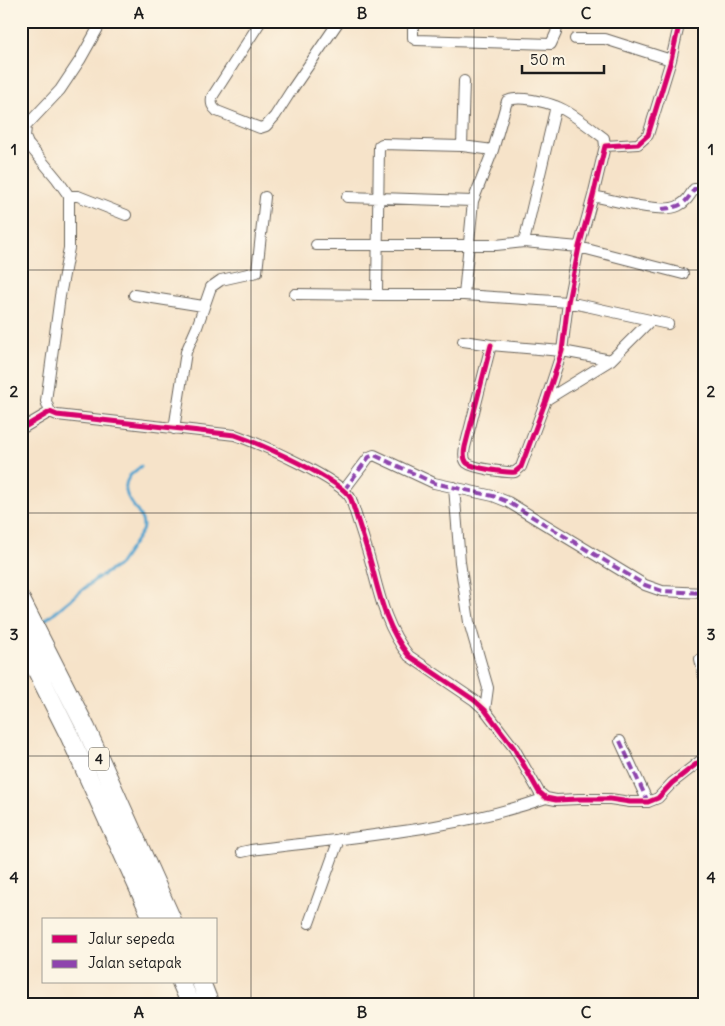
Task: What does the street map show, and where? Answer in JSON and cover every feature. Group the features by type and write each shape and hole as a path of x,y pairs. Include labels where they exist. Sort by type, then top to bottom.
{"highway":[{"name":"4","path":"21,600 86,728 171,918"},
{"name":"4","path":"21,639 70,737 152,918"},
{"path":"183,984 191,1005"},
{"path":"202,984 210,1005"}],"street":[{"path":"50,412 46,401 60,296 69,248 69,196 28,144 24,132 26,126 60,90 102,21"},
{"path":"261,21 212,97 211,103 217,111 260,128 266,126 275,116 339,21"},
{"path":"413,21 413,38 416,40 551,44 556,33 558,21"},
{"path":"605,146 638,144 648,135 671,60 680,21"},
{"path":"575,39 605,39 671,60"},
{"path":"462,146 464,81"},
{"path":"464,296 473,201 493,150 506,104 509,100 522,98 556,106 604,138 605,146 594,196 578,247 568,302 562,351 546,400 519,470 511,473 468,464 465,460 465,447 491,345"},
{"path":"524,242 556,106"},
{"path":"380,294 377,291 378,147 380,144 462,146 493,150"},
{"path":"594,196 662,209 677,207 687,201 694,189 704,189"},
{"path":"69,196 78,196 126,215"},
{"path":"174,429 186,352 211,287 221,280 257,272 265,197"},
{"path":"347,197 473,201"},
{"path":"316,245 496,245 524,242 578,247 683,274"},
{"path":"295,294 464,296 568,302 668,324"},
{"path":"134,295 203,306"},
{"path":"546,400 611,360 651,320"},
{"path":"463,341 562,351 611,360"},
{"path":"22,428 50,412 174,429 235,435 254,442 329,480 344,490 351,499 380,601 400,646 409,656 467,695 485,710 514,748 539,792 546,798"},
{"path":"344,490 372,455 434,483 493,496 508,502 645,585 662,591 704,593"},
{"path":"454,488 460,562 469,622 488,688 485,710"},
{"path":"700,658 704,677"},
{"path":"620,741 648,802"},
{"path":"242,852 415,829 515,808 546,798 556,800 648,802 658,798 672,783 704,758"},
{"path":"309,923 340,838"}],"waterway":[{"path":"39,625 96,579 119,565 142,531 143,524 141,518 126,492 129,477 141,466"}],"marked path":[{"path":"662,209 685,202 694,189 704,189"},
{"path":"344,490 369,457 374,455 434,483 493,496 508,502 645,585 662,591 704,593"},
{"path":"620,741 648,802"}],"cycle path":[{"path":"491,345 464,457 467,463 476,467 515,472 521,467 562,351 568,302 579,247 605,146 638,144 648,135 671,60 680,21"},
{"path":"21,429 50,412 57,415 235,435 298,463 332,482 351,499 385,613 401,646 409,656 474,700 485,710 514,748 539,792 546,798 556,800 610,799 648,802 658,798 672,783 704,758"}]}
